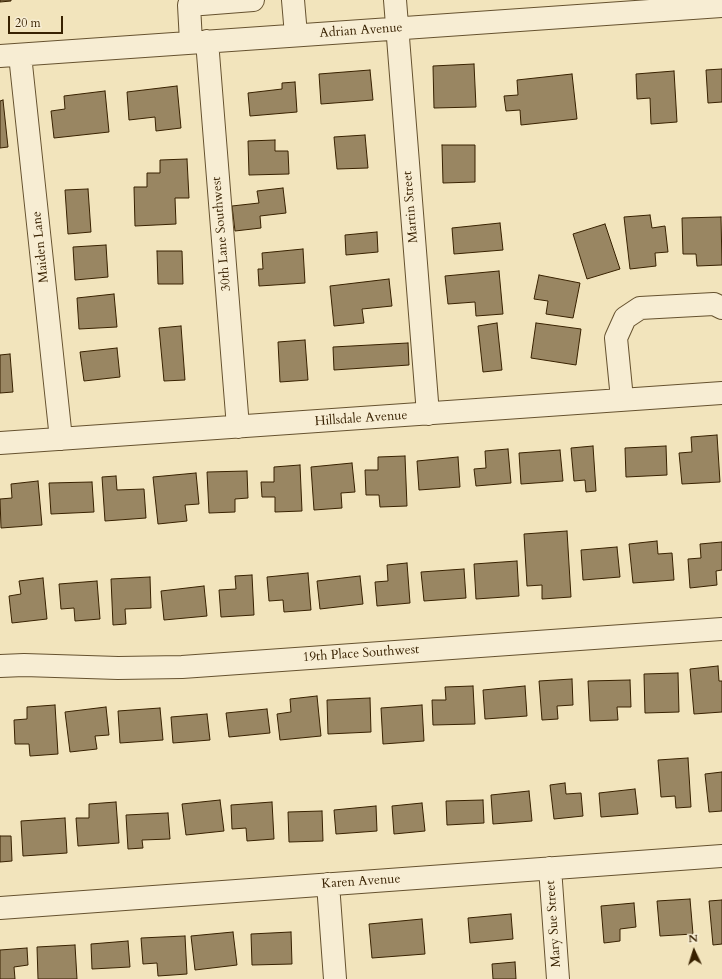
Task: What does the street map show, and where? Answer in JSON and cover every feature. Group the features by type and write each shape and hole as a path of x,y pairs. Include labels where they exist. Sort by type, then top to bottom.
{"street":[{"name":"30th Lane Southwest","path":"238,427 199,41 188,5 253,0"},
{"path":"293,0 296,35"},
{"name":"Martin Street","path":"395,0 428,414"},
{"path":"721,0 722,6"},
{"name":"Adrian Avenue","path":"10,55 722,6"},
{"name":"Maiden Lane","path":"10,55 61,439"},
{"path":"622,399 616,338 625,318 640,308 714,304 722,308"},
{"name":"Hillsdale Avenue","path":"0,443 722,393"},
{"name":"19th Place Southwest","path":"0,666 24,665 118,668 182,667 722,629"},
{"name":"Karen Avenue","path":"0,908 722,856"},
{"name":"Mary Sue Street","path":"550,868 558,979"},
{"path":"328,884 335,979"}],"building":[{"path":"0,0 11,0 11,1 0,2"},
{"path":"474,64 476,107 434,108 433,66"},
{"path":"722,69 722,102 708,103 706,70"},
{"path":"370,70 373,100 321,104 319,74"},
{"path":"674,71 677,122 651,124 650,98 637,99 636,74"},
{"path":"572,74 577,119 521,125 520,110 506,111 504,96 518,95 517,80"},
{"path":"295,82 297,112 250,116 248,93 282,89 282,83"},
{"path":"177,86 181,128 156,131 155,117 129,120 127,92"},
{"path":"105,91 109,132 54,138 51,111 65,109 64,96"},
{"path":"3,100 8,147 0,148 0,101"},
{"path":"365,135 368,168 337,169 334,137"},
{"path":"275,140 275,151 288,151 289,174 249,175 248,141"},
{"path":"442,145 475,145 475,182 443,183"},
{"path":"187,159 189,198 175,198 176,224 135,226 134,187 147,187 147,173 160,173 160,160"},
{"path":"283,188 286,213 260,216 261,228 235,231 232,206 259,203 257,191"},
{"path":"88,189 91,232 68,234 65,190"},
{"path":"650,215 652,228 665,226 668,252 655,253 656,266 630,269 624,217"},
{"path":"721,217 722,265 697,266 696,254 683,254 682,218"},
{"path":"500,223 503,250 454,254 452,228"},
{"path":"605,224 620,269 587,279 573,234"},
{"path":"377,232 378,252 346,255 345,235"},
{"path":"106,245 108,277 75,280 73,247"},
{"path":"303,249 305,283 259,286 258,269 263,269 262,253"},
{"path":"157,251 182,251 183,284 158,284"},
{"path":"499,271 503,314 476,316 475,302 448,304 445,276"},
{"path":"539,275 580,283 573,318 546,314 548,301 534,299"},
{"path":"389,279 392,306 362,309 364,323 334,326 330,286"},
{"path":"114,294 117,327 79,329 77,298"},
{"path":"497,323 502,370 483,372 478,326"},
{"path":"536,323 581,329 576,365 531,358"},
{"path":"181,326 185,380 164,381 159,328"},
{"path":"305,340 308,380 280,382 278,342"},
{"path":"408,343 409,365 334,370 333,347"},
{"path":"117,348 120,377 84,381 80,352"},
{"path":"10,354 13,392 0,393 0,355"},
{"path":"717,435 720,482 682,484 679,453 692,452 691,437"},
{"path":"593,446 596,491 586,492 585,480 574,481 571,448"},
{"path":"666,446 667,475 626,477 625,448"},
{"path":"508,449 511,483 476,486 474,469 486,468 485,451"},
{"path":"560,450 563,481 521,484 519,453"},
{"path":"405,456 407,506 380,507 379,495 366,495 365,470 378,470 378,457"},
{"path":"458,457 460,487 419,490 417,461"},
{"path":"352,463 355,492 341,493 342,508 314,510 311,467"},
{"path":"300,465 302,511 275,512 275,497 262,497 261,482 274,482 274,467"},
{"path":"247,471 248,498 235,499 235,512 209,513 207,472"},
{"path":"196,473 199,504 185,505 187,521 158,524 153,477"},
{"path":"116,476 117,490 144,489 146,518 105,521 102,477"},
{"path":"38,481 42,525 1,528 0,499 12,498 11,484"},
{"path":"92,482 94,512 51,514 49,483"},
{"path":"567,531 571,597 542,599 542,585 527,586 524,534"},
{"path":"657,541 658,554 672,553 674,580 633,583 629,544"},
{"path":"722,542 722,570 716,571 717,585 690,588 688,559 701,558 700,544"},
{"path":"617,547 620,577 583,580 581,550"},
{"path":"517,561 519,596 476,599 474,564"},
{"path":"407,563 410,603 377,606 375,582 388,581 387,565"},
{"path":"464,569 466,598 424,601 421,572"},
{"path":"308,573 311,610 284,612 283,600 269,601 267,577"},
{"path":"252,575 254,615 221,617 219,590 236,589 235,576"},
{"path":"360,576 363,604 320,609 317,581"},
{"path":"150,577 151,608 125,609 126,624 113,625 111,579"},
{"path":"43,578 47,619 12,623 9,596 21,594 19,581"},
{"path":"97,581 100,619 75,621 74,608 61,609 59,584"},
{"path":"204,586 207,616 164,620 161,591"},
{"path":"718,666 719,681 722,681 722,712 694,714 690,669"},
{"path":"678,673 679,712 645,713 644,674"},
{"path":"572,679 573,705 557,706 558,719 542,720 539,681"},
{"path":"630,680 631,707 617,707 618,720 590,721 588,681"},
{"path":"473,686 475,724 433,725 432,700 446,700 445,687"},
{"path":"525,686 527,716 485,719 483,690"},
{"path":"317,696 321,736 280,740 277,714 291,712 290,699"},
{"path":"370,698 371,732 328,734 327,700"},
{"path":"55,705 58,754 30,756 29,744 15,744 14,720 27,719 27,707"},
{"path":"422,705 424,741 383,744 381,708"},
{"path":"106,707 109,735 95,736 97,749 70,752 65,712"},
{"path":"160,708 163,740 120,743 118,711"},
{"path":"267,709 270,733 229,737 226,713"},
{"path":"207,714 210,740 173,743 171,717"},
{"path":"688,758 691,807 676,808 675,796 661,797 658,760"},
{"path":"722,772 722,811 709,812 705,774"},
{"path":"565,783 566,794 581,793 583,816 554,819 550,785"},
{"path":"635,789 638,814 601,817 599,793"},
{"path":"529,791 532,821 493,824 491,795"},
{"path":"220,800 224,831 186,835 182,804"},
{"path":"483,800 484,823 447,825 446,801"},
{"path":"116,802 119,843 78,846 76,818 89,818 89,804"},
{"path":"272,802 274,839 247,841 246,828 232,829 231,805"},
{"path":"422,803 425,831 394,834 392,806"},
{"path":"376,806 377,831 336,834 334,810"},
{"path":"322,811 323,841 289,842 288,812"},
{"path":"168,813 170,839 142,840 143,848 128,849 126,815"},
{"path":"65,818 67,853 23,856 21,821"},
{"path":"0,836 11,836 12,861 0,862"},
{"path":"690,899 693,934 660,936 657,901"},
{"path":"722,900 722,944 713,945 709,901"},
{"path":"634,903 636,927 620,929 620,941 604,943 601,906"},
{"path":"511,914 513,939 470,943 468,918"},
{"path":"422,919 425,954 372,958 369,924"},
{"path":"233,932 237,965 195,970 191,936"},
{"path":"291,932 292,964 252,965 251,934"},
{"path":"185,936 187,974 158,976 157,963 143,964 141,938"},
{"path":"128,941 130,967 92,969 91,944"},
{"path":"75,945 77,979 38,979 37,947"},
{"path":"27,948 28,965 14,967 15,979 0,979 0,950"},
{"path":"515,962 516,979 493,979 492,964"}]}
